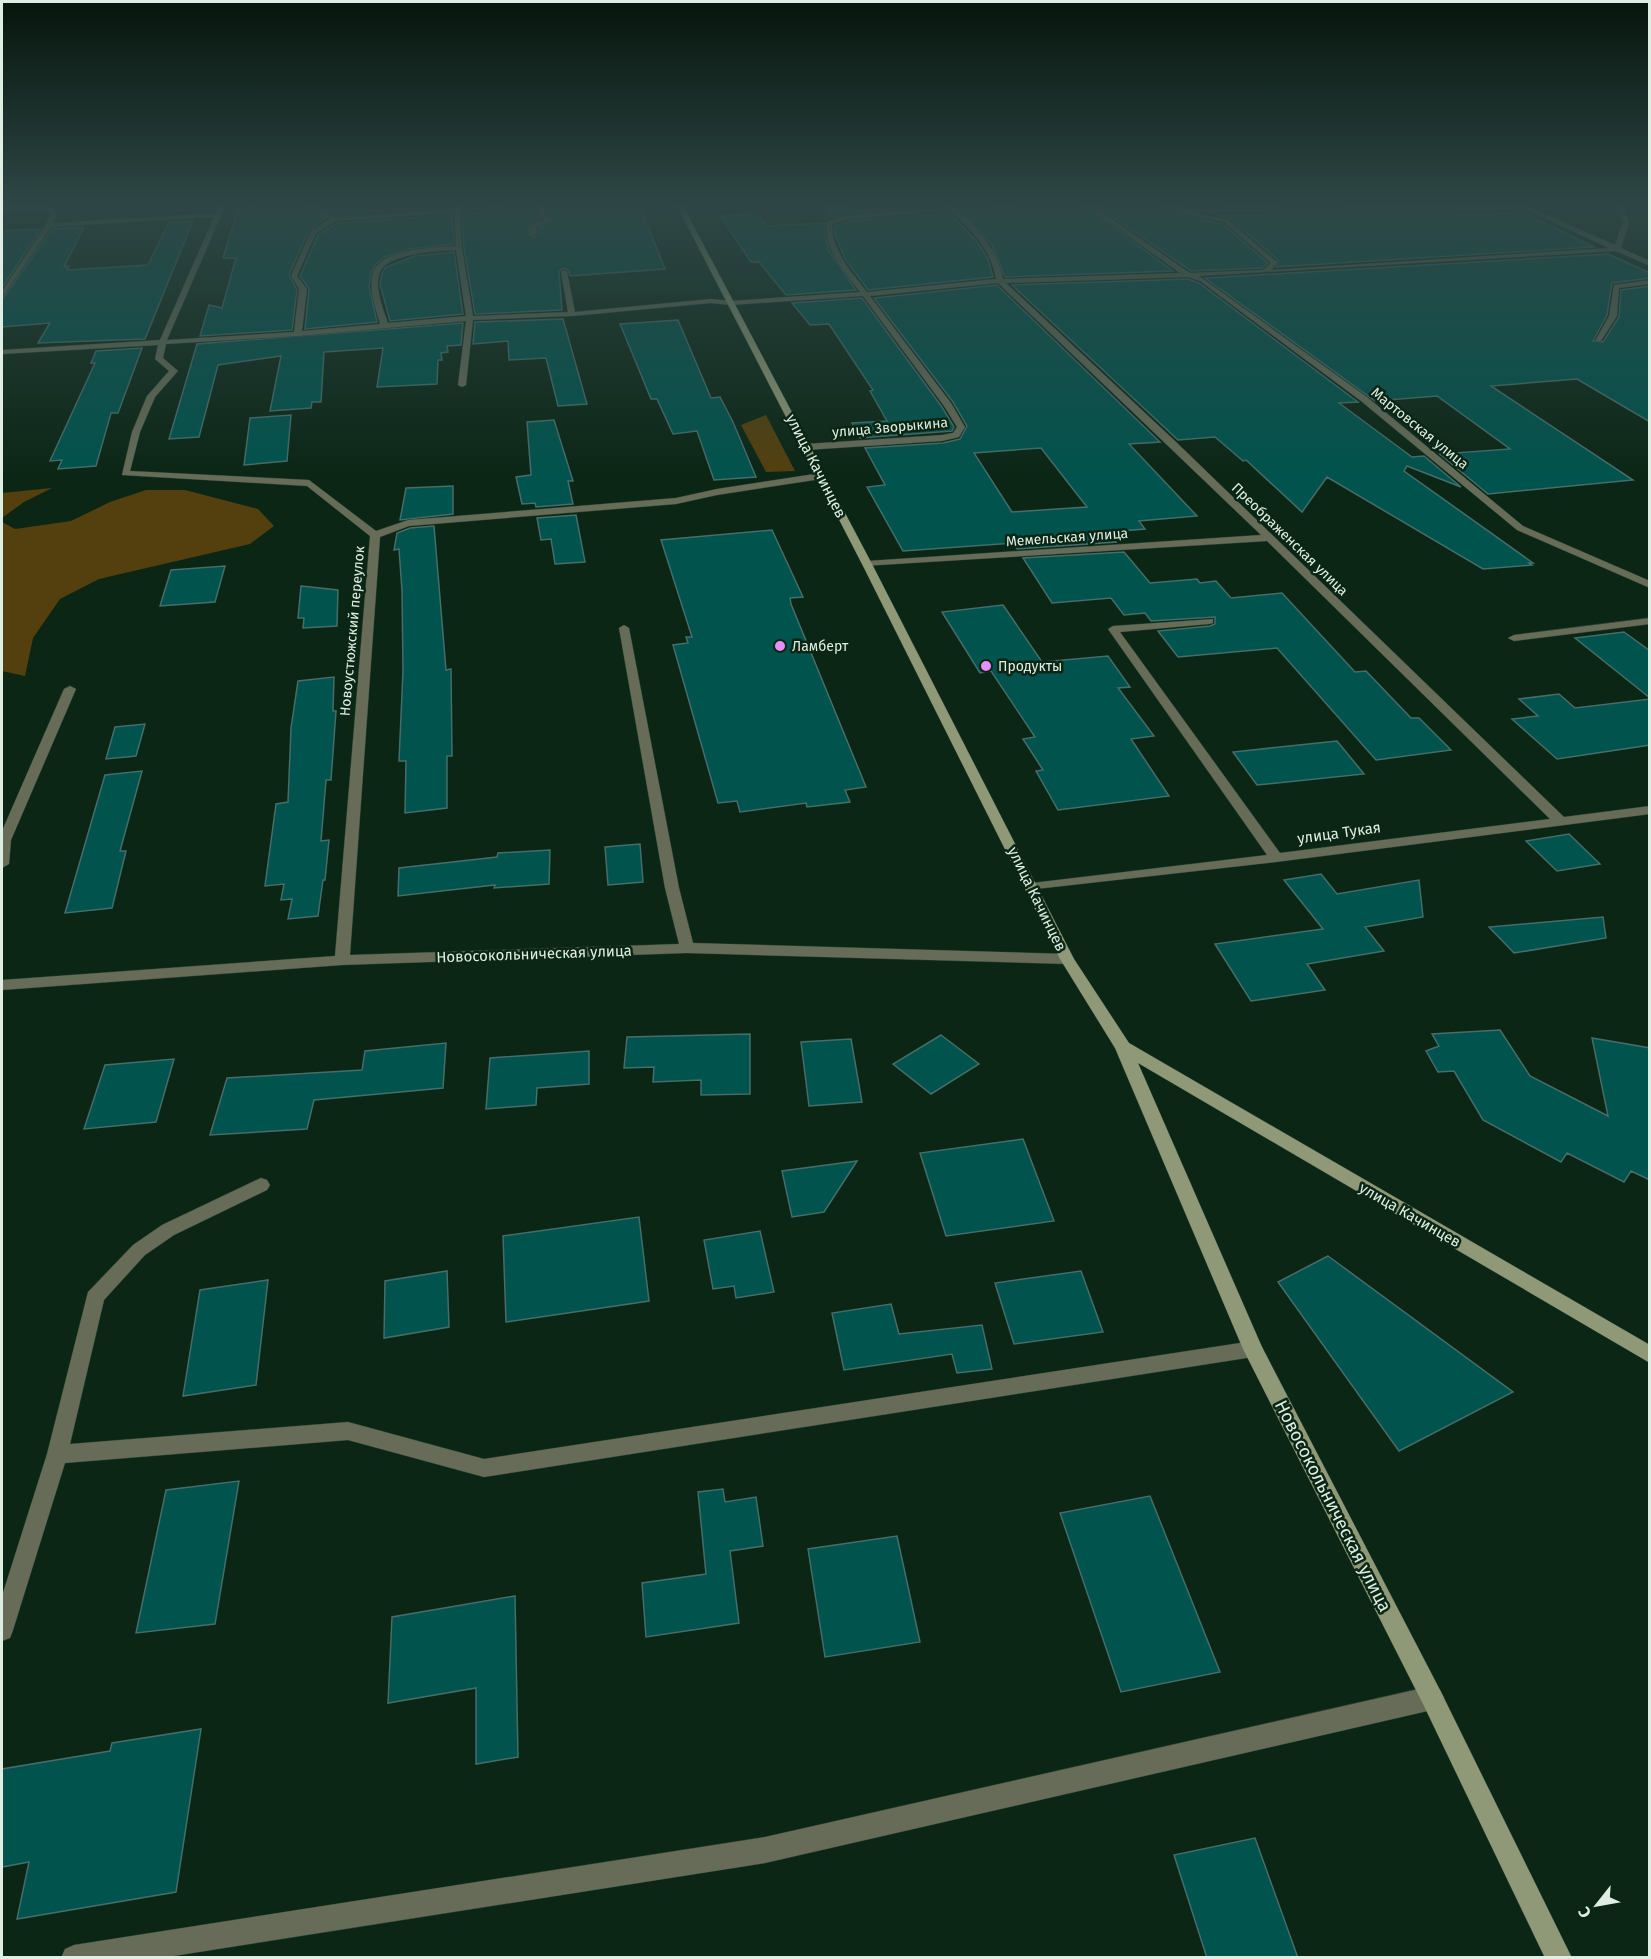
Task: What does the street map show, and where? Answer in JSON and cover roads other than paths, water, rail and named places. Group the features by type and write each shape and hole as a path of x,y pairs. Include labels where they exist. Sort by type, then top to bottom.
{"main road":[{"name":"улица Качинцев","path":"727,295 867,564 1067,959 1123,1047 1650,1355"},
{"name":"Новосокольническая улица","path":"1123,1047 1254,1349 1432,1698 1559,1958"}],"street":[{"path":"163,341 183,295"},
{"path":"298,334 302,295"},
{"path":"377,295 384,324"},
{"path":"462,385 470,318 466,295"},
{"path":"568,295 572,314"},
{"path":"2,352 298,334 384,324 572,314 711,301 731,303 846,295"},
{"name":"улица Зворыкина","path":"806,447 942,438 956,435 961,428 948,405 868,295"},
{"name":"Преображенская улица","path":"1015,295 1171,442 1559,820"},
{"name":"Мартовская улица","path":"1223,295 1364,399 1520,528 1650,585"},
{"path":"1598,339 1613,316 1615,295"},
{"name":"Новоустюжский переулок","path":"163,341 159,359 174,371 151,396 136,432 125,473 309,483 375,535 342,960"},
{"path":"375,535 408,523 676,501 717,492 821,476"},
{"name":"Мемельская улица","path":"867,564 1268,538"},
{"path":"1209,621 1113,629 1276,858"},
{"path":"1514,638 1650,621"},
{"path":"624,628 672,888 687,948"},
{"path":"2,864 4,840 70,688"},
{"name":"улица Тукая","path":"1032,887 1650,810"},
{"name":"Новосокольническая улица","path":"2,985 342,960 687,948 1067,959"},
{"path":"2,1630 57,1454 95,1297 139,1250 168,1230 261,1185"},
{"path":"57,1454 348,1431 484,1468 1254,1349"},
{"path":"74,1958 765,1850 1432,1698"}],"place":[{"name":"Ламберт","path":"780,646"},
{"name":"Продукты","path":"986,666"}]}
